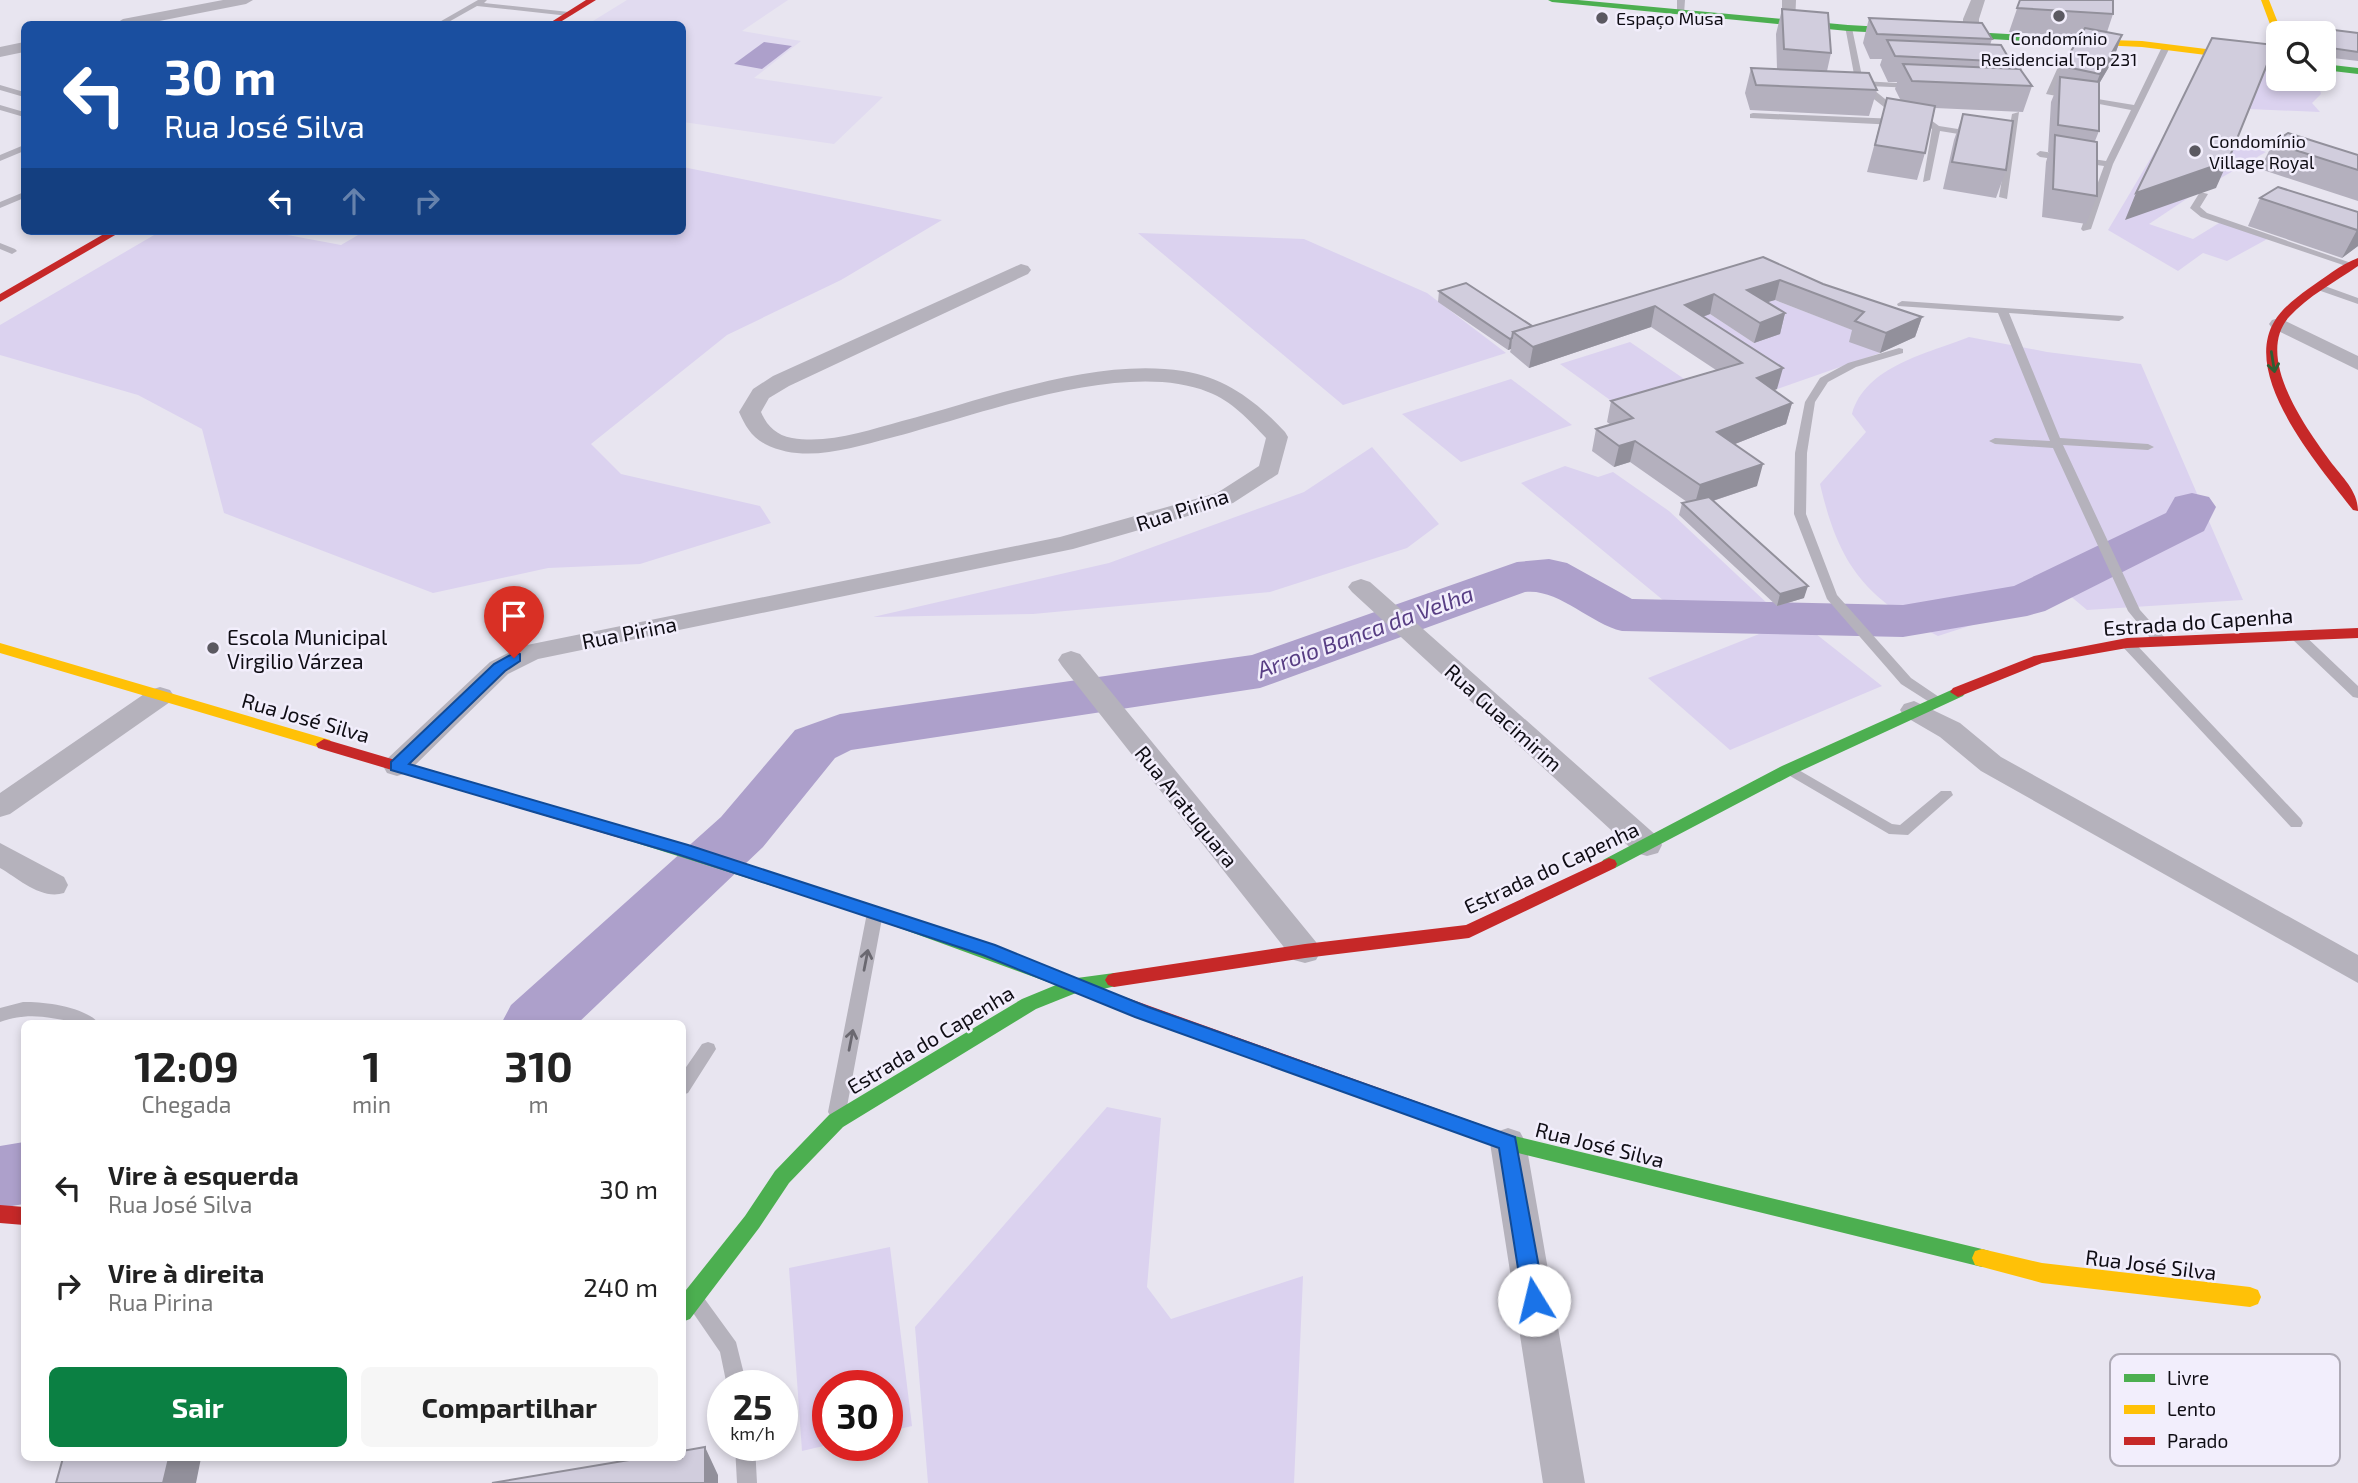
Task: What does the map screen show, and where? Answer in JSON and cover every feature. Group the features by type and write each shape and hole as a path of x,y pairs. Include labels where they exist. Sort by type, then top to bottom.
{"street":[{"path":"138,21 246,0"},
{"path":"557,21 592,0"},
{"path":"1552,0 1681,6 1790,23 2166,47 2266,60"},
{"path":"1789,0 1790,23"},
{"path":"1971,36 1971,19 1978,0"},
{"path":"2265,0 2273,21"},
{"path":"0,52 21,48"},
{"path":"2336,68 2358,71"},
{"path":"0,299 110,235"},
{"path":"2355,263 2278,324 2270,347 2275,377 2288,407 2358,507"},
{"name":"Rua Pirina","path":"397,766 499,668 531,652 1063,544 1225,499 1270,469 1277,438 1264,418 1228,394 1194,380 1165,375 1098,377 840,444 804,447 775,441 755,428 750,412 761,394 781,381 1021,270"},
{"path":"2278,324 2358,364"},
{"name":"Rua Guacimirim","path":"1361,587 1647,845"},
{"name":"Estrada do Capenha","path":"688,1306 782,1177 835,1121 1029,1004 1074,986 1469,930 1647,845 1788,770 1924,705 2039,660 2127,643 2358,633"},
{"name":"Rua José Silva","path":"0,649 747,870 989,950 1074,986 1508,1143 2042,1273 2250,1297"},
{"name":"Rua Aratuquara","path":"1071,660 1306,951"},
{"path":"0,807 160,696"},
{"path":"1924,705 1991,764 2233,890 2358,950"},
{"path":"0,854 53,885"},
{"path":"2233,890 2358,970"},
{"path":"1508,1143 1564,1483"},
{"path":"0,1214 21,1216"}],"lane":[{"path":"445,21 480,2 569,14"},
{"path":"1848,28 1860,87 1897,111 1926,119 1933,127 1926,180"},
{"path":"2086,229 2109,164 2166,47"},
{"path":"2010,90 2017,87 2018,58"},
{"path":"2066,58 2050,94 2136,108"},
{"path":"1860,87 1928,86"},
{"path":"0,87 21,94"},
{"path":"0,107 21,114"},
{"path":"2004,197 2016,114"},
{"path":"1753,116 1879,120 2011,140"},
{"path":"0,158 21,149"},
{"path":"2040,154 2109,164"},
{"path":"2203,194 2195,208 2204,215 2355,263"},
{"path":"0,205 21,196"},
{"path":"0,246 12,251"},
{"path":"2322,288 2358,301"},
{"path":"1902,303 2119,318"},
{"path":"2002,310 2057,443 2134,611 2160,641"},
{"path":"1899,351 1852,365 1824,380 1810,402 1801,453 1800,514 1831,596 1924,705"},
{"path":"1995,441 2148,447"},
{"path":"2296,635 2358,694"},
{"path":"2127,643 2296,823"},
{"path":"1788,770 1889,829 1903,831 1946,795"},
{"path":"835,1121 876,913"},
{"path":"0,1015 13,1009 62,1010 83,1020"},
{"path":"686,1082 708,1049"},
{"path":"688,1306 729,1348 734,1370"},
{"path":"746,1461 747,1483"}],"shaded area":[{"path":"627,0 788,0 742,31 801,41 754,78 883,97 834,144 686,122 686,21 593,21"},
{"path":"764,42 792,46 762,69 734,64"},
{"path":"2264,70 2266,91 2320,91 2321,94 2312,103 2320,112 2249,109"},
{"path":"2177,114 2231,140 2266,152 2200,190 2149,224 2193,239 2224,220 2271,237 2227,261 2203,253 2178,271 2108,230"},
{"path":"686,168 942,220 841,280 727,335 591,444 621,474 760,506 771,523 640,564 548,568 433,593 224,513 202,429 138,395 0,355 0,325 154,235 287,235 341,245 358,235 686,235"},
{"path":"1138,233 1304,239 1427,293 1506,353 1343,405"},
{"path":"1775,300 1858,332 1880,353 1777,389 1680,325 1710,314 1754,343 1742,310"},
{"path":"1969,337 2047,352 2141,364 2243,600 2087,610 2068,594 1938,636 1912,622 1873,592 1858,576 1846,557 1827,512 1820,484 1866,432 1852,414 1859,398 1870,384 1900,364"},
{"path":"1630,342 1696,387 1624,410 1560,364"},
{"path":"1511,379 1572,425 1461,462 1402,414"},
{"path":"1372,447 1439,524 1407,548 1270,592 1033,614 873,617 1109,563 1304,492"},
{"path":"1565,466 1598,477 1613,472 1669,511 1769,605 1675,610 1521,483"},
{"path":"1797,619 1882,686 1730,750 1648,678"},
{"path":"1107,1107 1161,1118 1147,1287 1171,1319 1303,1276 1294,1483 928,1483 915,1327"},
{"path":"890,1247 912,1426 903,1428 903,1370 812,1370 812,1449 802,1451 789,1268"}],"building":[{"path":"2020,0 2113,0 2113,14 2017,8"},
{"path":"1782,9 1828,13 1831,53 1784,49"},
{"path":"1869,18 1982,23 1992,39 1877,34"},
{"path":"2085,28 2122,35 2100,74 2062,66"},
{"path":"2336,30 2358,33 2358,52 2336,49"},
{"name":"Condomínio Village Royal","path":"2212,38 2266,44 2266,67 2228,161 2136,193"},
{"path":"1887,40 2001,45 2011,62 1895,56"},
{"path":"1903,64 2020,69 2032,86 1912,81"},
{"path":"1751,68 1869,73 1877,90 1756,85"},
{"path":"2060,77 2099,82 2099,131 2058,125"},
{"path":"1887,98 1935,106 1925,153 1875,145"},
{"path":"1963,114 2013,121 2006,170 1952,162"},
{"path":"2288,133 2358,155 2358,170 2273,143"},
{"path":"2055,135 2097,142 2097,196 2053,189"},
{"path":"2278,187 2358,212 2358,229 2260,198"},
{"path":"1763,257 1823,284 1922,317 1886,333 1855,321 1864,312 1780,280 1747,290 1785,313 1760,323 1714,294 1685,305 1783,368 1757,378 1792,403 1717,432 1763,464 1700,485 1635,441 1619,446 1596,429 1633,418 1611,401 1742,363 1655,306 1533,347 1513,332"},
{"path":"1466,283 1532,326 1513,332 1510,339 1439,291"},
{"path":"1709,497 1808,586 1780,594 1682,503"},
{"path":"705,1447 705,1483 492,1483 623,1461 686,1461 686,1450"},
{"path":"62,1461 168,1461 163,1483 56,1483"}],"waterway":[{"name":"Arroio Banca da Velha","path":"538,1020 742,832 815,744 840,733 1260,671 1517,577 1549,574 1622,615 1903,621 2027,600 2187,521 2192,507"},
{"name":"Arroio Banca da Velha","path":"0,1177 21,1174"}],"traffic: fast":[{"path":"1552,0 1848,28 2079,41"},
{"path":"2336,68 2358,71"},
{"path":"1609,864 1788,770 1958,692"},
{"path":"630,835 870,910 1105,997"},
{"path":"686,1307 752,1222 782,1177 836,1121 1029,1004 1074,986 1114,980"},
{"path":"1506,1142 1982,1258"}],"traffic: slow":[{"path":"2265,0 2273,21"},
{"path":"2079,41 2142,44 2266,60"},
{"path":"0,648 324,744"},
{"path":"1982,1258 2042,1273 2250,1297"}],"traffic: jam":[{"path":"557,21 592,0"},
{"path":"0,299 110,235"},
{"path":"2358,261 2284,315 2278,324 2272,345 2274,369 2282,394 2312,445 2358,507"},
{"path":"1958,692 2039,659 2127,643 2358,633"},
{"path":"324,744 630,835"},
{"path":"1114,980 1305,951 1469,931 1609,864"},
{"path":"1105,997 1506,1142"},
{"path":"0,1214 21,1216"}],"place":[{"name":"Condomínio Residencial Top 231","path":"2059,16"},
{"name":"Espaço Musa","path":"1602,18"},
{"name":"Condomínio Village Royal","path":"2195,151"},
{"name":"Escola Municipal Virgilio Várzea","path":"213,648"}],"route":[{"path":"514,658 499,668 397,766 747,870 989,950 1141,1012 1508,1143 1534,1300"}]}
